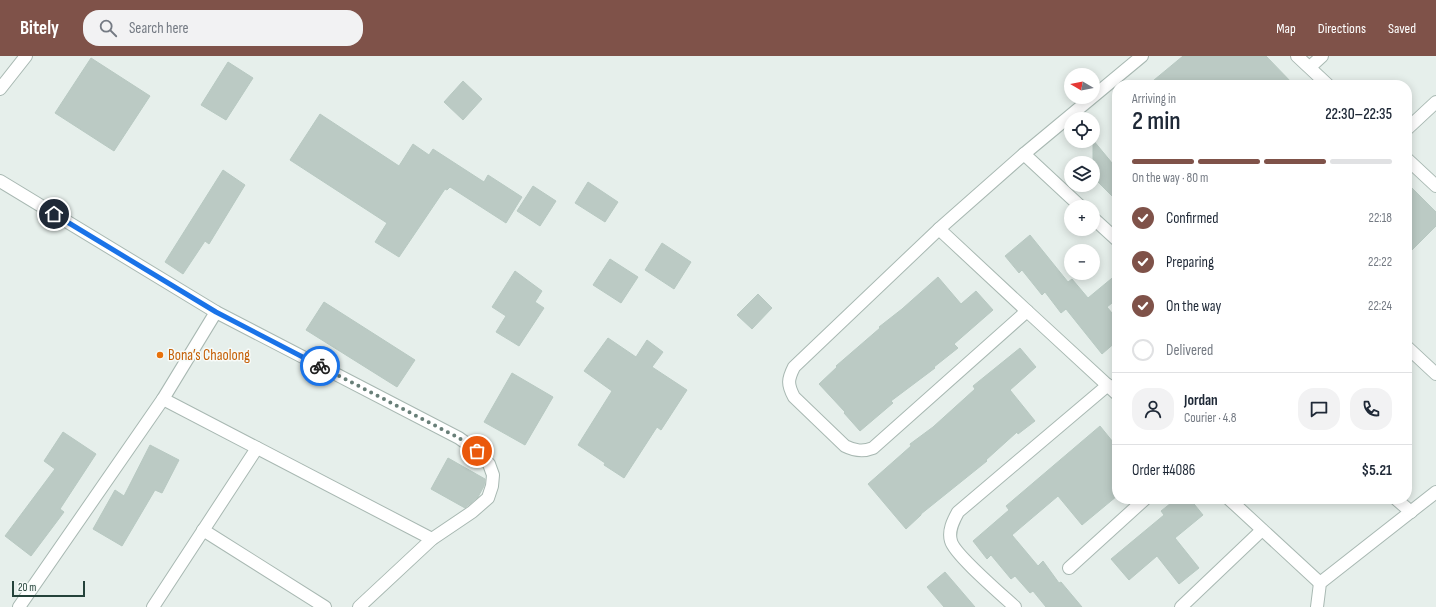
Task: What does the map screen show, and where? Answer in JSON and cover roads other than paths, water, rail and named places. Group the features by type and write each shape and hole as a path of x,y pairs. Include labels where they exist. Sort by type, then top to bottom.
{"street":[{"path":"0,89 26,56"},
{"path":"1122,80 1142,56"},
{"path":"1297,56 1323,80"},
{"path":"1310,67 1322,56"},
{"path":"1026,311 873,448 866,451 852,450 845,446 794,397 789,388 789,378 794,367 939,229 1024,154 1112,88"},
{"path":"1412,124 1436,102"},
{"path":"1024,154 1073,200"},
{"path":"1412,164 1436,186"},
{"path":"0,181 216,312 459,438 477,451 489,464 493,475 492,486 488,498 472,512 432,539 359,607"},
{"path":"1100,224 1112,235"},
{"path":"939,229 1112,389"},
{"path":"19,607 162,398 216,312"},
{"path":"1412,352 1436,374"},
{"path":"1015,607 958,553 951,542 950,531 953,521 958,512 1108,385"},
{"path":"162,398 432,539"},
{"path":"153,607 257,448"},
{"path":"1318,607 1320,583 1436,492"},
{"path":"1069,568 1139,504"},
{"path":"1234,504 1320,583"},
{"path":"1401,504 1410,512"},
{"path":"203,530 325,607"},
{"path":"1181,607 1262,530"}],"place":[{"name":"Bona’s Chaolong","path":"160,355"}]}
